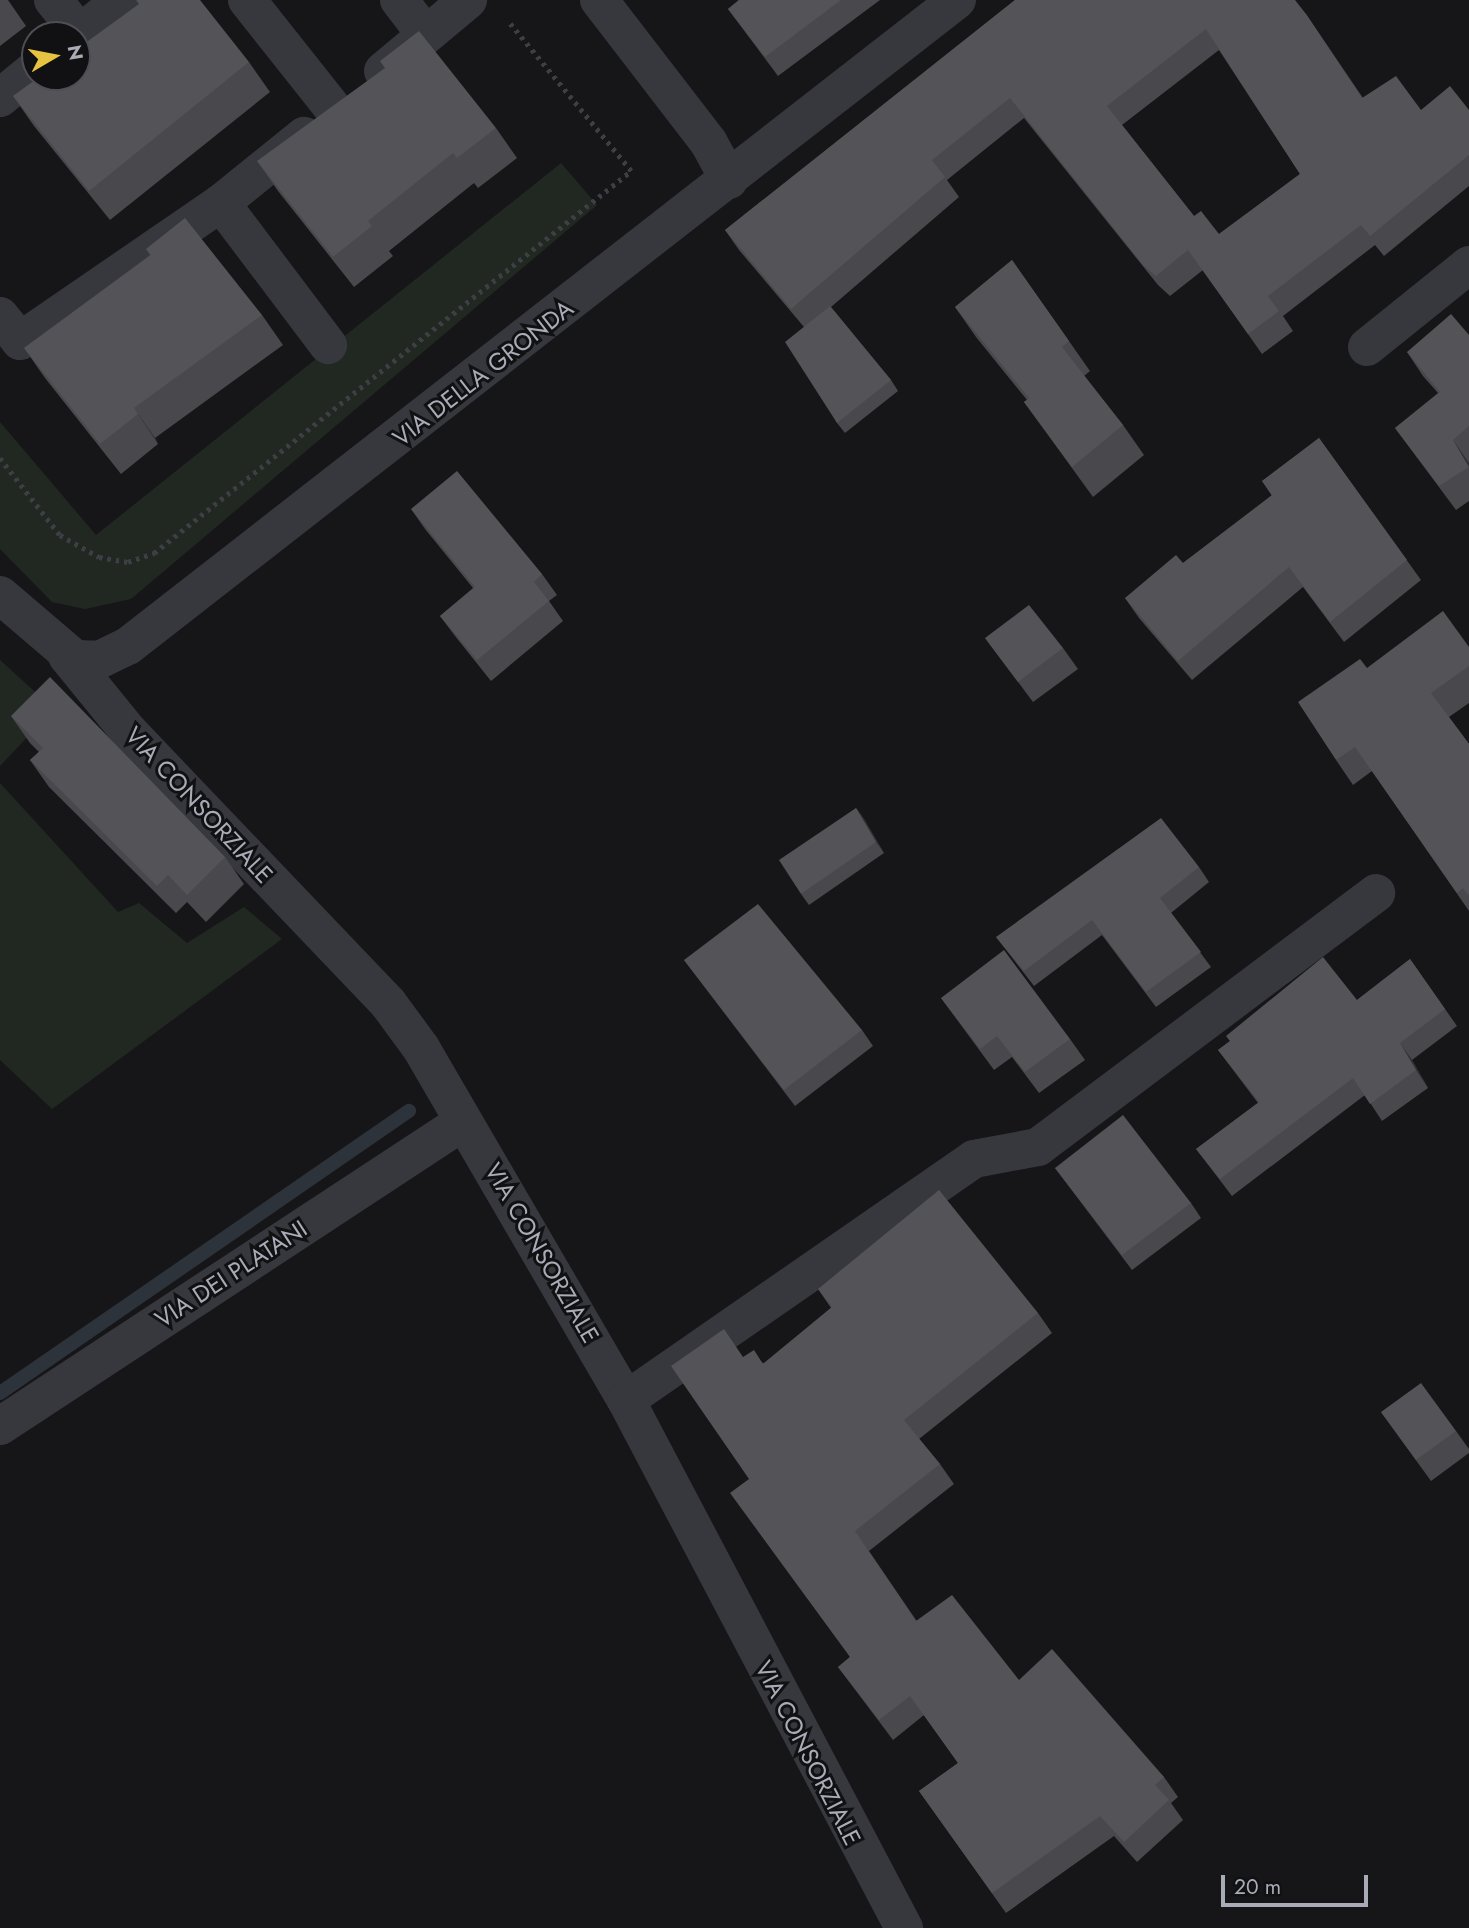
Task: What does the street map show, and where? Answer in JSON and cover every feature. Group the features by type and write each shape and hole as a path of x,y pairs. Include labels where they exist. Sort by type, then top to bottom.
{"street":[{"path":"53,0 69,21"},
{"path":"91,24 121,0"},
{"path":"247,0 335,111"},
{"path":"399,0 426,35"},
{"path":"598,0 709,143 729,180"},
{"name":"VIA DELLA GRONDA","path":"67,656 90,661 128,646 957,0"},
{"path":"0,316 20,341 221,203 426,35 484,5"},
{"path":"0,98 21,81"},
{"path":"221,203 328,345"},
{"path":"1367,346 1469,265"},
{"path":"0,595 67,656"},
{"name":"VIA CONSORZIALE","path":"67,656 129,732 388,1003 463,1122 626,1399 904,1928"},
{"path":"626,1399 974,1159 1038,1147 1376,893"},
{"name":"VIA DEI PLATANI","path":"0,1426 463,1122"}],"path":[{"path":"0,458 61,535 99,557 128,562 154,553 631,171 484,5"}],"shaded area":[{"path":"561,163 597,205 131,599 85,609 52,602 0,549 0,422 96,535"},
{"path":"0,660 54,709 0,766"},
{"path":"0,783 118,912 139,903 187,943 244,907 282,939 52,1109 0,1060"}],"building":[{"path":"136,0 200,0 249,62 89,191 13,96 21,90 91,91 91,39 139,4"},
{"path":"739,0 841,0 765,57 728,9"},
{"path":"1015,0 1295,0 1362,98 1396,76 1421,110 1450,86 1469,110 1469,155 1370,236 1361,225 1268,296 1279,311 1248,334 1188,250 1156,276 1143,265 1010,98 932,160 945,177 791,309 725,230","holes":["1206,29 1300,174 1219,234 1201,211 1194,216 1107,106"]},
{"path":"419,31 496,128 457,158 453,153 368,221 372,226 333,257 257,161 385,68 380,61"},
{"path":"185,218 262,315 134,408 138,414 100,444 24,348 151,255 146,249"},
{"path":"1012,260 1069,341 1062,347 1123,425 1072,467 1024,402 1029,398 955,307"},
{"path":"830,306 891,380 837,423 785,342"},
{"path":"1451,314 1469,335 1469,426 1453,440 1469,467 1439,486 1395,428 1440,392 1407,352"},
{"path":"1319,438 1407,560 1330,622 1289,567 1178,661 1125,598 1176,555 1183,563 1272,495 1262,481"},
{"path":"457,471 542,574 534,582 549,601 477,660 440,616 475,587 411,509"},
{"path":"1029,605 1063,648 1018,682 985,638"},
{"path":"1443,611 1469,647 1469,666 1431,693 1469,744 1468,895 1463,888 1457,893 1355,747 1336,760 1298,702 1360,659 1367,668"},
{"path":"50,677 225,857 187,895 168,875 157,886 30,760 43,748 11,716"},
{"path":"856,808 876,842 801,894 779,860"},
{"path":"1161,818 1199,867 1160,898 1201,952 1146,992 1092,920 1024,971 996,937"},
{"path":"758,904 862,1030 784,1090 684,960"},
{"path":"1004,950 1070,1039 1025,1072 997,1036 980,1049 941,998"},
{"path":"1323,957 1357,1000 1410,959 1445,1009 1400,1043 1416,1070 1370,1104 1353,1078 1220,1179 1196,1149 1259,1102 1218,1050 1230,1041 1226,1036"},
{"path":"1123,1115 1191,1203 1122,1255 1055,1168"},
{"path":"939,1190 1038,1313 904,1420 940,1464 855,1531 916,1621 952,1595 1019,1680 1052,1649 1164,1777 1155,1785 1169,1800 1124,1842 1100,1816 992,1893 919,1791 958,1763 910,1696 879,1720 838,1667 850,1657 730,1493 749,1479 671,1366 724,1329 743,1357 754,1350 763,1364 832,1307 818,1289"},
{"path":"1421,1383 1456,1431 1416,1460 1381,1412"}],"waterway":[{"path":"0,1393 409,1111"}]}
